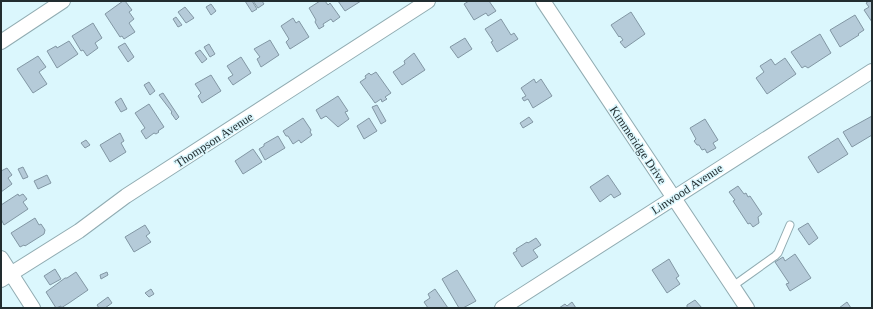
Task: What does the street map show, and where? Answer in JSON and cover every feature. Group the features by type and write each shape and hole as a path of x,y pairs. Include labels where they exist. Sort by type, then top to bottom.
{"street":[{"path":"1,42 63,1"},
{"name":"Thompson Avenue","path":"6,277 79,231 126,196 428,1"},
{"name":"Kimmeridge Drive","path":"543,1 747,308"},
{"name":"Linwood Avenue","path":"502,308 673,197 872,71"},
{"path":"1,258 6,277 33,308"}],"lane":[{"path":"733,286 778,253 790,225"}],"building":[{"path":"125,1 132,10 129,12 134,19 129,23 135,32 124,39 122,36 120,37 105,14"},
{"path":"245,1 252,1 257,9 252,12"},
{"path":"253,1 262,1 264,4 258,8"},
{"path":"320,1 325,1 328,5 330,3 340,17 333,22 331,19 323,24 324,26 319,29 309,8"},
{"path":"338,1 361,1 345,11"},
{"path":"469,1 489,1 496,11 488,16 486,13 474,20 464,4"},
{"path":"872,1 872,22 864,10 869,7 866,3"},
{"path":"211,4 216,11 211,15 206,7"},
{"path":"185,7 194,18 186,23 178,12"},
{"path":"631,12 645,34 625,48 620,42 623,40 620,36 619,37 611,25"},
{"path":"855,15 864,30 840,47 830,30"},
{"path":"176,17 182,25 178,27 173,19"},
{"path":"293,18 296,23 299,21 309,37 290,49 286,42 289,39 281,26"},
{"path":"501,19 511,35 514,33 518,39 497,52 491,42 493,41 485,29"},
{"path":"93,23 102,38 95,43 98,48 87,56 83,50 81,51 72,36"},
{"path":"820,34 831,53 808,68 805,66 802,68 791,52"},
{"path":"465,38 472,49 458,58 450,47"},
{"path":"270,40 279,55 261,67 257,59 260,57 254,49"},
{"path":"69,41 78,54 57,68 47,51 56,46 57,48"},
{"path":"125,43 134,57 128,62 118,47"},
{"path":"209,44 215,54 210,57 204,47"},
{"path":"200,50 207,59 202,63 195,53"},
{"path":"414,53 425,70 402,85 393,72 405,64 404,61"},
{"path":"38,56 46,67 39,72 47,84 33,93 17,69"},
{"path":"241,57 251,73 233,85 228,78 233,75 227,66"},
{"path":"785,58 796,74 767,94 756,78 764,72 760,66 771,59 775,65"},
{"path":"376,72 391,93 385,97 387,99 382,102 381,99 375,103 360,82 366,78 365,76 369,73 371,75"},
{"path":"211,75 221,91 202,103 198,96 201,93 195,84"},
{"path":"534,79 536,83 541,79 552,96 533,108 528,99 524,101 522,98 526,96 521,88"},
{"path":"149,82 155,91 150,95 144,85"},
{"path":"163,93 179,117 176,120 159,95"},
{"path":"338,96 348,111 345,112 349,119 338,127 326,116 321,119 316,110"},
{"path":"121,98 127,109 121,112 115,102"},
{"path":"149,104 164,127 156,134 154,133 146,139 141,131 145,128 135,113"},
{"path":"377,105 386,121 381,124 372,107"},
{"path":"872,116 872,135 852,147 843,132"},
{"path":"529,117 533,122 523,128 520,123"},
{"path":"303,118 311,130 310,132 312,135 301,143 299,140 293,144 283,131"},
{"path":"369,118 377,131 364,139 357,126"},
{"path":"705,119 718,140 713,143 716,148 707,153 705,149 702,150 694,141 696,139 690,128"},
{"path":"120,133 124,141 121,143 126,152 110,162 100,145"},
{"path":"278,136 285,148 265,160 259,149 264,146 264,144"},
{"path":"838,138 848,154 818,173 808,157"},
{"path":"86,140 90,145 85,148 81,143"},
{"path":"253,149 262,162 243,174 235,161"},
{"path":"23,167 28,177 23,179 18,169"},
{"path":"7,168 12,175 8,178 12,184 1,192 1,171"},
{"path":"47,175 51,183 38,189 34,181"},
{"path":"608,175 621,194 614,198 611,194 600,202 590,187"},
{"path":"738,186 744,194 746,193 748,197 750,196 762,214 758,217 759,223 753,227 750,223 748,224 729,192"},
{"path":"18,194 19,196 23,194 27,199 23,202 28,209 4,225 1,219 1,205"},
{"path":"35,218 39,225 41,224 45,230 44,234 25,246 20,247 11,233"},
{"path":"808,223 818,238 809,245 798,229"},
{"path":"145,225 150,233 146,236 151,242 134,252 125,237"},
{"path":"536,238 541,245 533,250 538,257 522,267 513,253 517,251 516,249"},
{"path":"795,254 811,278 790,291 786,284 789,283 775,262 783,257 785,261"},
{"path":"669,259 679,276 676,278 680,284 667,293 652,270"},
{"path":"55,269 61,279 50,285 44,276"},
{"path":"457,270 476,301 463,308 459,308 442,279"},
{"path":"76,272 88,290 61,308 61,306 56,308 46,292"},
{"path":"107,272 108,275 101,279 100,275"},
{"path":"151,289 154,294 149,297 145,293"},
{"path":"435,289 448,308 428,308 424,302 430,298 428,294"},
{"path":"108,297 112,303 105,308 99,308 97,305"},
{"path":"695,300 702,308 687,308 687,305"},
{"path":"572,302 576,308 559,308 565,304 567,306"},
{"path":"847,302 851,308 839,308"}]}
